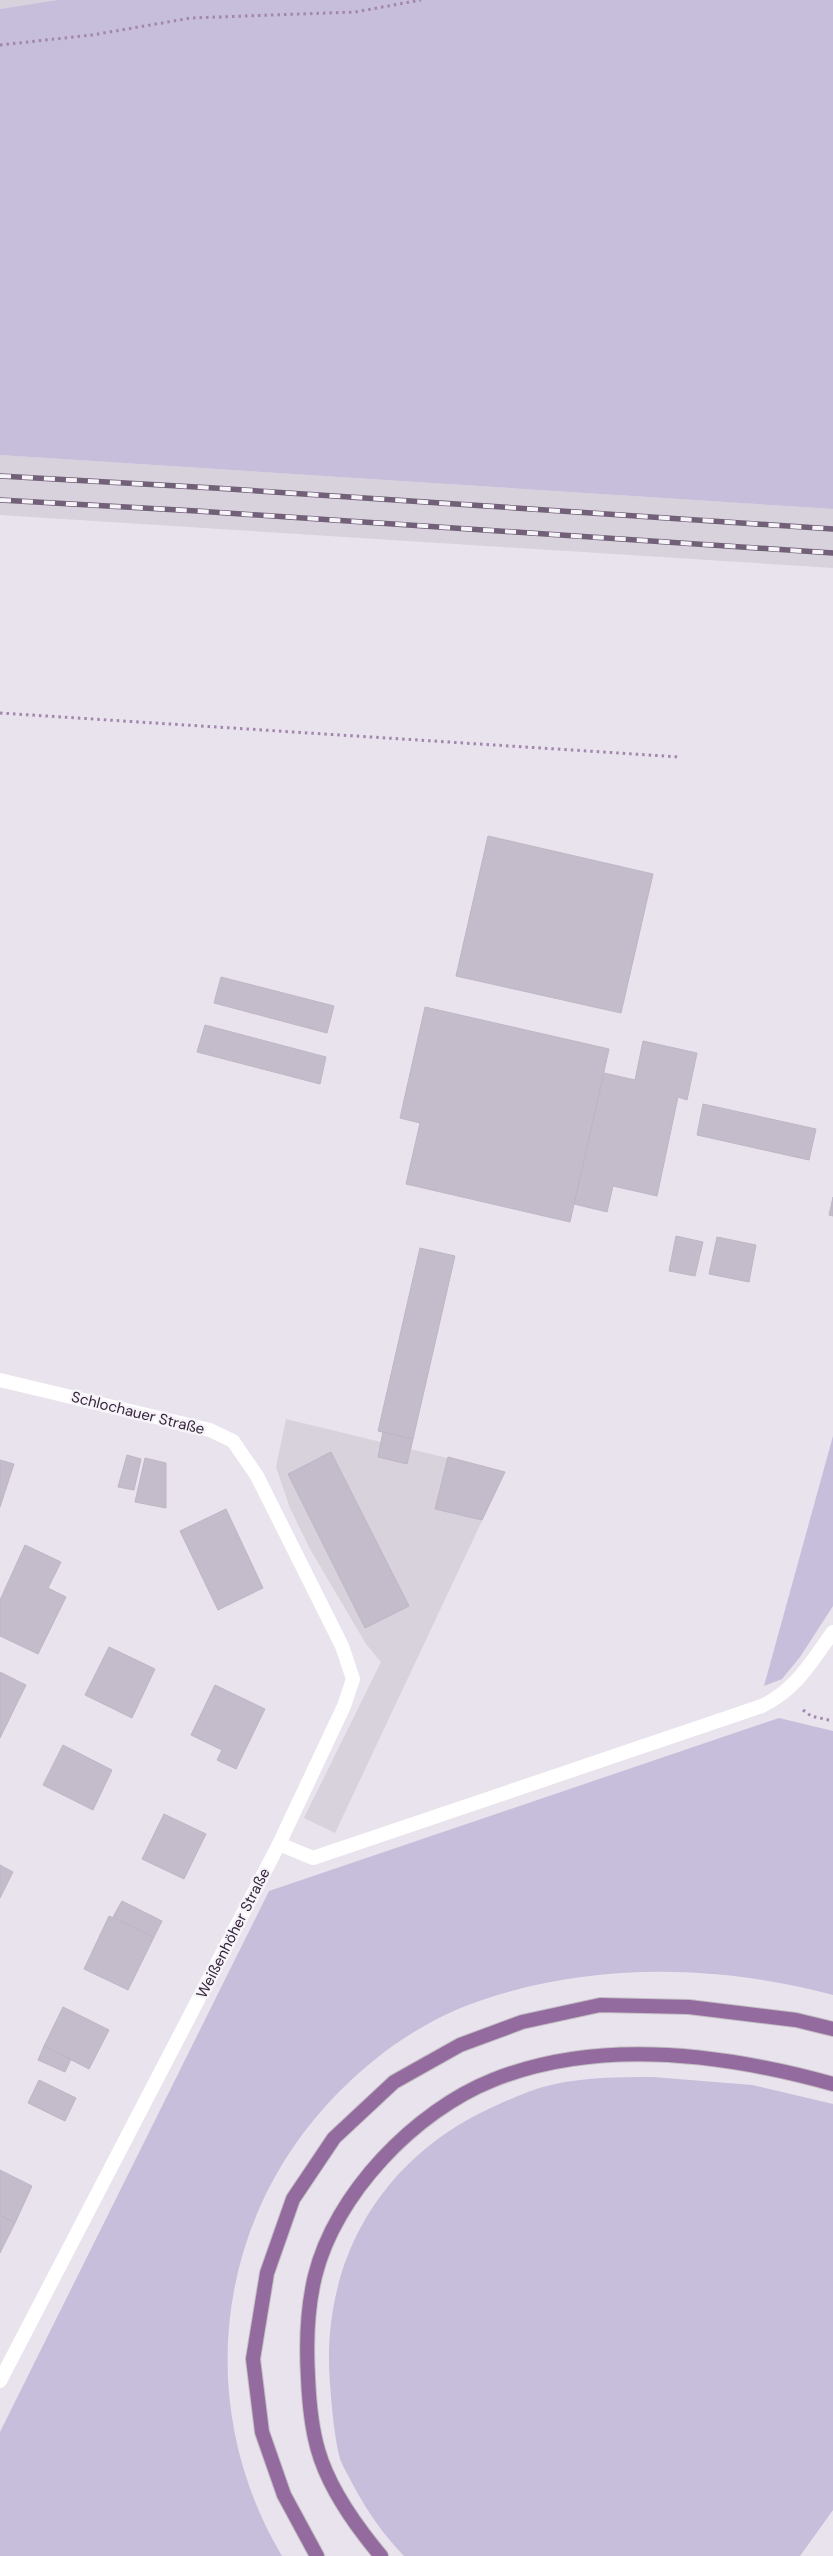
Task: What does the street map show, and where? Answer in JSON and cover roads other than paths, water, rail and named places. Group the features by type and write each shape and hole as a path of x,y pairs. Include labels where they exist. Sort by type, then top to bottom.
{"main road":[{"path":"317,2556 284,2495 262,2432 253,2360 267,2273 294,2199 334,2138 394,2082 460,2044 532,2020 600,2005 688,2007 796,2020 833,2029"},
{"path":"381,2556 358,2529 318,2451 309,2412 307,2362 308,2317 316,2274 332,2232 354,2192 384,2157 416,2128 450,2102 492,2080 552,2063 620,2055 681,2055 760,2066 833,2084"}],"street":[{"name":"Schlochauer Straße","path":"0,1380 218,1433 234,1440 258,1476"},
{"name":"Weißenhöher Straße","path":"0,2382 278,1844 344,1706 353,1679 342,1646 258,1476"},
{"path":"278,1844 313,1858 762,1706 782,1697 799,1678 833,1632"}],"railway":[{"path":"0,476 214,488 833,529"},
{"path":"0,500 197,511 833,553"}]}
